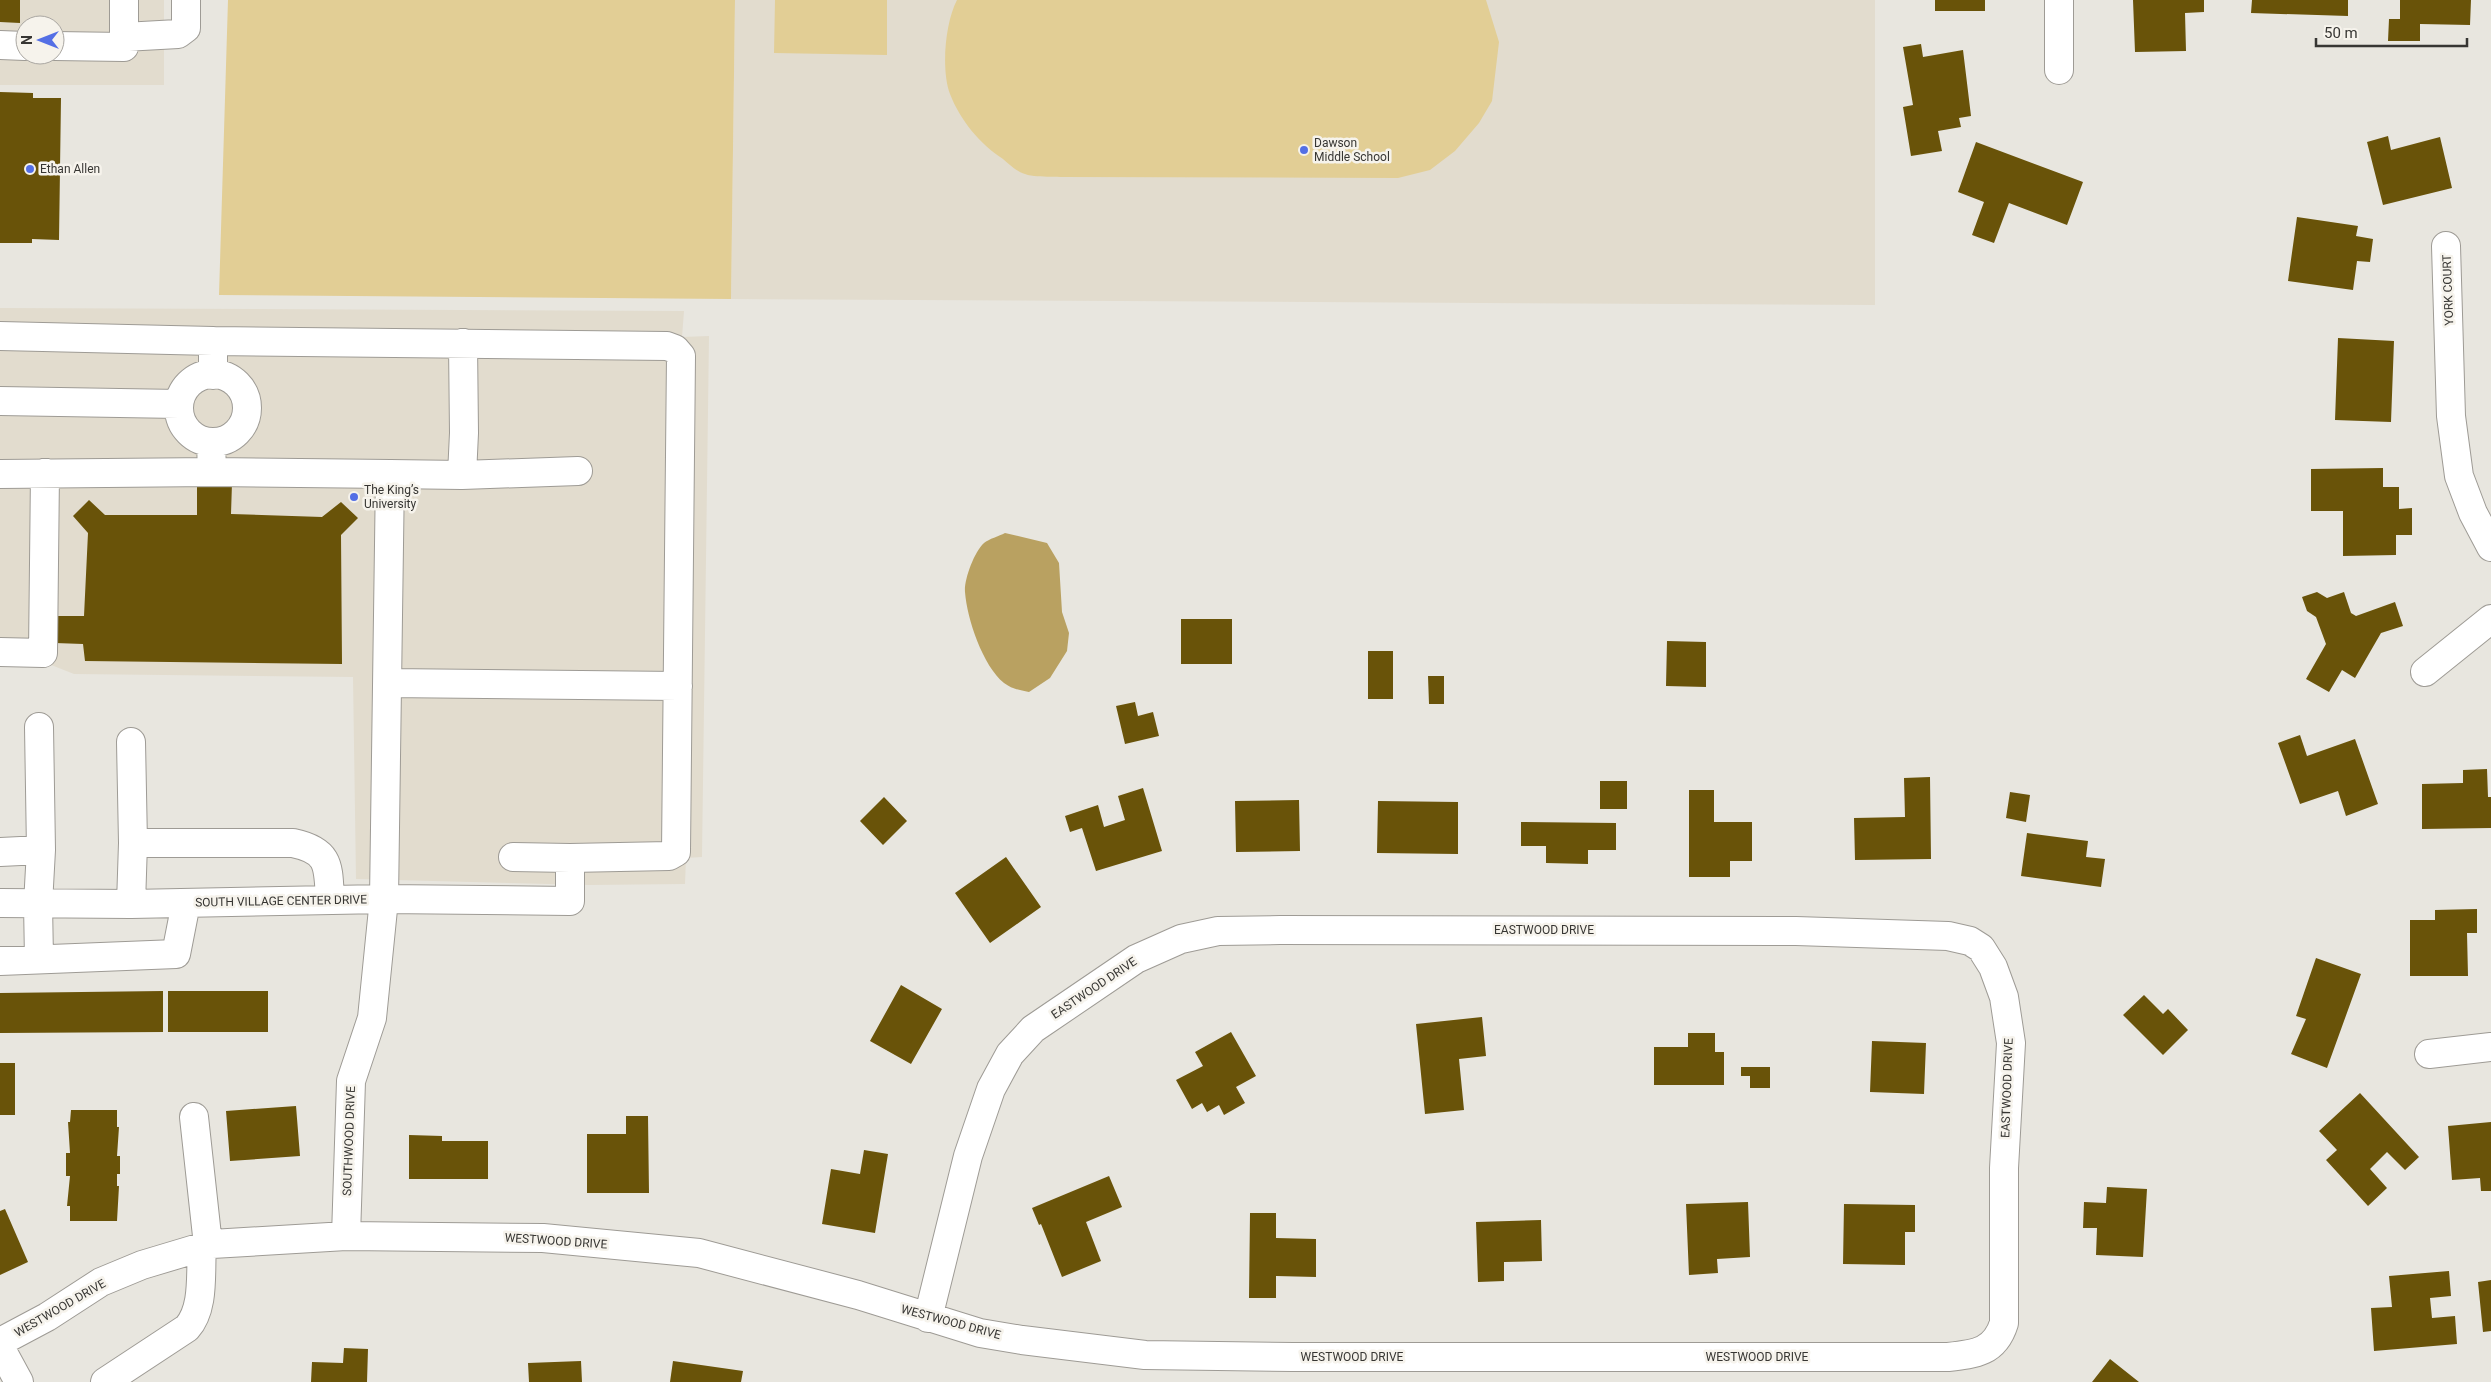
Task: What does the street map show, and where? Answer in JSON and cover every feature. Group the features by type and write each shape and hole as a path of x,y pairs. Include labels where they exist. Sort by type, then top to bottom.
{"street":[{"path":"65,46 124,47 124,0"},
{"path":"124,37 178,34 186,28 186,0"},
{"path":"2059,0 2060,70"},
{"path":"0,46 15,46"},
{"name":"YORK COURT","path":"2446,246 2451,416 2460,476 2472,513 2491,547"},
{"path":"0,336 666,346 675,349 681,356 676,852 668,856 513,857"},
{"path":"213,340 213,375"},
{"path":"462,343 464,433 462,475"},
{"path":"213,375 231,380 239,387 245,397 246,408 245,419 236,433 222,441 211,442 200,440 190,434 179,415 179,404 182,393 189,384 198,378 213,375"},
{"path":"0,401 179,404"},
{"path":"211,442 212,472"},
{"path":"0,474 212,472 462,475 578,471"},
{"path":"0,652 43,653 45,473"},
{"name":"SOUTHWOOD DRIVE","path":"346,1236 351,1081 372,1018 384,899 390,474"},
{"path":"2425,672 2491,619"},
{"path":"388,683 574,687 678,686"},
{"path":"39,727 41,850 38,904 39,959"},
{"path":"130,904 132,843 131,742"},
{"path":"132,843 293,843 312,847 328,866 330,900"},
{"path":"0,852 41,850"},
{"name":"SOUTH VILLAGE CENTER DRIVE","path":"0,903 130,904 384,899 570,901 570,858"},
{"path":"0,961 176,954 186,903"},
{"name":"EASTWOOD DRIVE","path":"928,1318 968,1156 992,1088 1010,1054 1033,1029 1136,959 1181,939 1218,931 1290,930 1806,932 1948,936 1970,941 1981,948 1993,966 2004,997 2011,1043 2004,1168 2004,1323 2000,1338 1990,1347"},
{"path":"2429,1054 2491,1047"},
{"path":"105,1382 188,1328 194,1320 198,1306 205,1246 194,1117"},
{"name":"WESTWOOD DRIVE","path":"0,1342 48,1317 101,1282 142,1265 205,1246 346,1236 543,1238 699,1253 858,1295 980,1333 1145,1355 1293,1358 1948,1357 1969,1355 1990,1347"},
{"path":"0,1347 19,1382"}],"shaded area":[{"path":"0,0 164,0 164,85 0,85"},
{"path":"228,0 735,0 731,299 219,295"},
{"name":"Dawson Middle School","path":"735,0 1875,0 1875,305 731,299"},
{"path":"775,0 887,0 887,55 774,53"},
{"path":"957,0 1486,0 1499,42 1492,101 1479,123 1455,151 1430,170 1398,178 1063,177 1029,175 1016,170 986,146 965,122 954,104 947,84 945,60 947,34"},
{"name":"The King’s University","path":"0,308 684,311 682,337 709,336 702,857 686,858 685,884 589,885 356,879 353,677 74,674 31,657 0,659"},
{"path":"1005,533 1047,543 1059,563 1062,612 1069,633 1067,651 1050,678 1029,692 1007,685 996,675 977,641 966,603 966,581 970,566 980,547 991,539"}],"building":[{"path":"0,0 20,0 20,15 15,15 15,23 0,22"},
{"path":"1935,0 1985,0 1985,11 1935,11"},
{"path":"2133,0 2204,0 2204,12 2185,13 2186,51 2135,52"},
{"path":"2252,0 2348,0 2348,16 2251,13"},
{"path":"2400,0 2471,0 2470,25 2420,24 2420,41 2388,41 2389,19 2400,19"},
{"path":"1921,44 1923,57 1963,50 1971,116 1959,118 1961,127 1938,131 1942,151 1911,156 1903,107 1913,105 1903,47"},
{"name":"Ethan Allen","path":"0,92 33,93 33,98 61,98 59,240 32,239 32,243 0,243"},
{"path":"2388,136 2391,150 2440,137 2452,188 2383,205 2367,142"},
{"path":"1976,142 2083,182 2067,225 2009,203 1994,243 1972,235 1984,202 1958,192"},
{"path":"2297,217 2358,226 2356,236 2373,239 2370,262 2357,261 2353,290 2288,281"},
{"path":"2338,338 2394,341 2391,422 2335,420"},
{"path":"2383,468 2383,487 2399,487 2399,509 2412,508 2412,535 2396,535 2396,555 2343,556 2343,511 2311,511 2311,469"},
{"path":"197,483 232,483 231,514 322,517 341,502 358,518 341,535 342,664 85,661 83,644 55,643 55,616 84,616 88,533 73,516 89,500 105,515 197,515"},
{"path":"2317,592 2327,598 2344,592 2351,613 2356,616 2395,602 2403,626 2381,633 2355,678 2342,670 2329,692 2306,679 2326,644 2316,617 2307,611 2302,597"},
{"path":"1181,619 1232,619 1232,664 1181,664"},
{"path":"1667,641 1706,642 1706,687 1666,686"},
{"path":"1368,651 1393,651 1393,699 1368,699"},
{"path":"1428,676 1444,676 1444,704 1429,704"},
{"path":"1135,702 1138,716 1153,712 1159,736 1125,744 1116,706"},
{"path":"2300,735 2307,756 2355,739 2378,804 2346,816 2338,791 2300,804 2278,743"},
{"path":"2487,769 2488,797 2491,797 2491,828 2422,829 2422,784 2463,783 2463,770"},
{"path":"1930,777 1931,859 1855,860 1854,818 1905,817 1904,778"},
{"path":"1600,781 1627,781 1627,809 1600,809"},
{"path":"1143,788 1162,851 1096,871 1082,828 1070,832 1065,816 1098,805 1104,827 1125,820 1118,796"},
{"path":"1689,790 1714,790 1714,822 1752,822 1752,861 1730,861 1730,877 1689,877"},
{"path":"2010,792 2030,795 2026,822 2006,818"},
{"path":"884,797 907,821 883,845 860,821"},
{"path":"1299,800 1300,851 1236,852 1235,801"},
{"path":"1378,801 1458,802 1458,854 1377,853"},
{"path":"1521,822 1616,823 1616,850 1588,850 1588,864 1546,863 1546,846 1521,846"},
{"path":"2027,833 2088,841 2086,857 2105,859 2101,887 2021,876"},
{"path":"1006,857 1041,907 990,943 955,893"},
{"path":"2477,909 2477,933 2467,933 2468,976 2410,976 2410,920 2435,920 2435,910"},
{"path":"2316,958 2361,974 2327,1068 2291,1054 2306,1019 2296,1016"},
{"path":"901,985 942,1009 911,1064 870,1041"},
{"path":"163,991 163,1032 0,1033 0,993"},
{"path":"168,991 268,991 268,1032 168,1032"},
{"path":"2144,995 2163,1014 2168,1009 2188,1030 2163,1055 2123,1015"},
{"path":"1482,1017 1486,1056 1459,1059 1464,1110 1425,1114 1416,1024"},
{"path":"1231,1032 1256,1076 1236,1087 1245,1103 1224,1115 1219,1105 1207,1112 1202,1103 1192,1109 1176,1080 1203,1066 1195,1052"},
{"path":"1688,1033 1715,1033 1715,1052 1724,1052 1724,1085 1654,1085 1654,1047 1688,1047"},
{"path":"1872,1041 1926,1043 1924,1094 1870,1092"},
{"path":"0,1063 15,1063 15,1115 0,1115"},
{"path":"1741,1067 1770,1067 1770,1088 1750,1088 1750,1076 1741,1076"},
{"path":"2360,1093 2419,1157 2405,1170 2387,1152 2370,1169 2387,1188 2368,1206 2326,1160 2337,1150 2319,1131"},
{"path":"296,1106 300,1156 230,1161 226,1111"},
{"path":"71,1110 117,1110 117,1127 119,1127 117,1156 120,1156 120,1174 117,1174 117,1186 119,1186 117,1221 70,1221 70,1206 67,1206 70,1176 66,1176 66,1153 70,1153 68,1122 70,1122"},
{"path":"626,1116 648,1116 649,1193 587,1193 587,1134 626,1134"},
{"path":"2491,1122 2491,1191 2481,1191 2480,1178 2452,1180 2448,1126"},
{"path":"409,1135 442,1136 442,1141 488,1141 488,1179 409,1179"},
{"path":"864,1150 888,1154 875,1233 822,1224 831,1169 860,1174"},
{"path":"1109,1176 1122,1207 1086,1222 1101,1261 1062,1277 1041,1224 1039,1225 1032,1208"},
{"path":"2107,1187 2147,1189 2143,1257 2096,1255 2097,1228 2083,1228 2084,1202 2106,1203"},
{"path":"1748,1202 1750,1257 1717,1259 1718,1273 1689,1275 1686,1204"},
{"path":"1844,1204 1915,1205 1915,1232 1905,1232 1905,1265 1843,1264"},
{"path":"5,1209 28,1262 0,1275 0,1211"},
{"path":"1250,1213 1276,1213 1276,1238 1316,1239 1316,1277 1276,1276 1276,1298 1249,1298"},
{"path":"1541,1220 1542,1261 1504,1262 1504,1281 1478,1282 1476,1222"},
{"path":"2449,1271 2451,1296 2430,1298 2432,1318 2455,1316 2457,1344 2374,1351 2371,1308 2392,1307 2389,1276"},
{"path":"2491,1280 2491,1331 2483,1332 2478,1282"},
{"path":"344,1348 368,1349 367,1382 311,1382 312,1362 343,1363"},
{"path":"2110,1359 2139,1382 2092,1382"},
{"path":"581,1361 582,1382 529,1382 528,1363"},
{"path":"673,1361 743,1371 741,1382 670,1382"}],"place":[{"name":"Dawson Middle School","path":"1304,150"},
{"name":"Ethan Allen","path":"30,169"},
{"name":"The King’s University","path":"354,497"}]}
